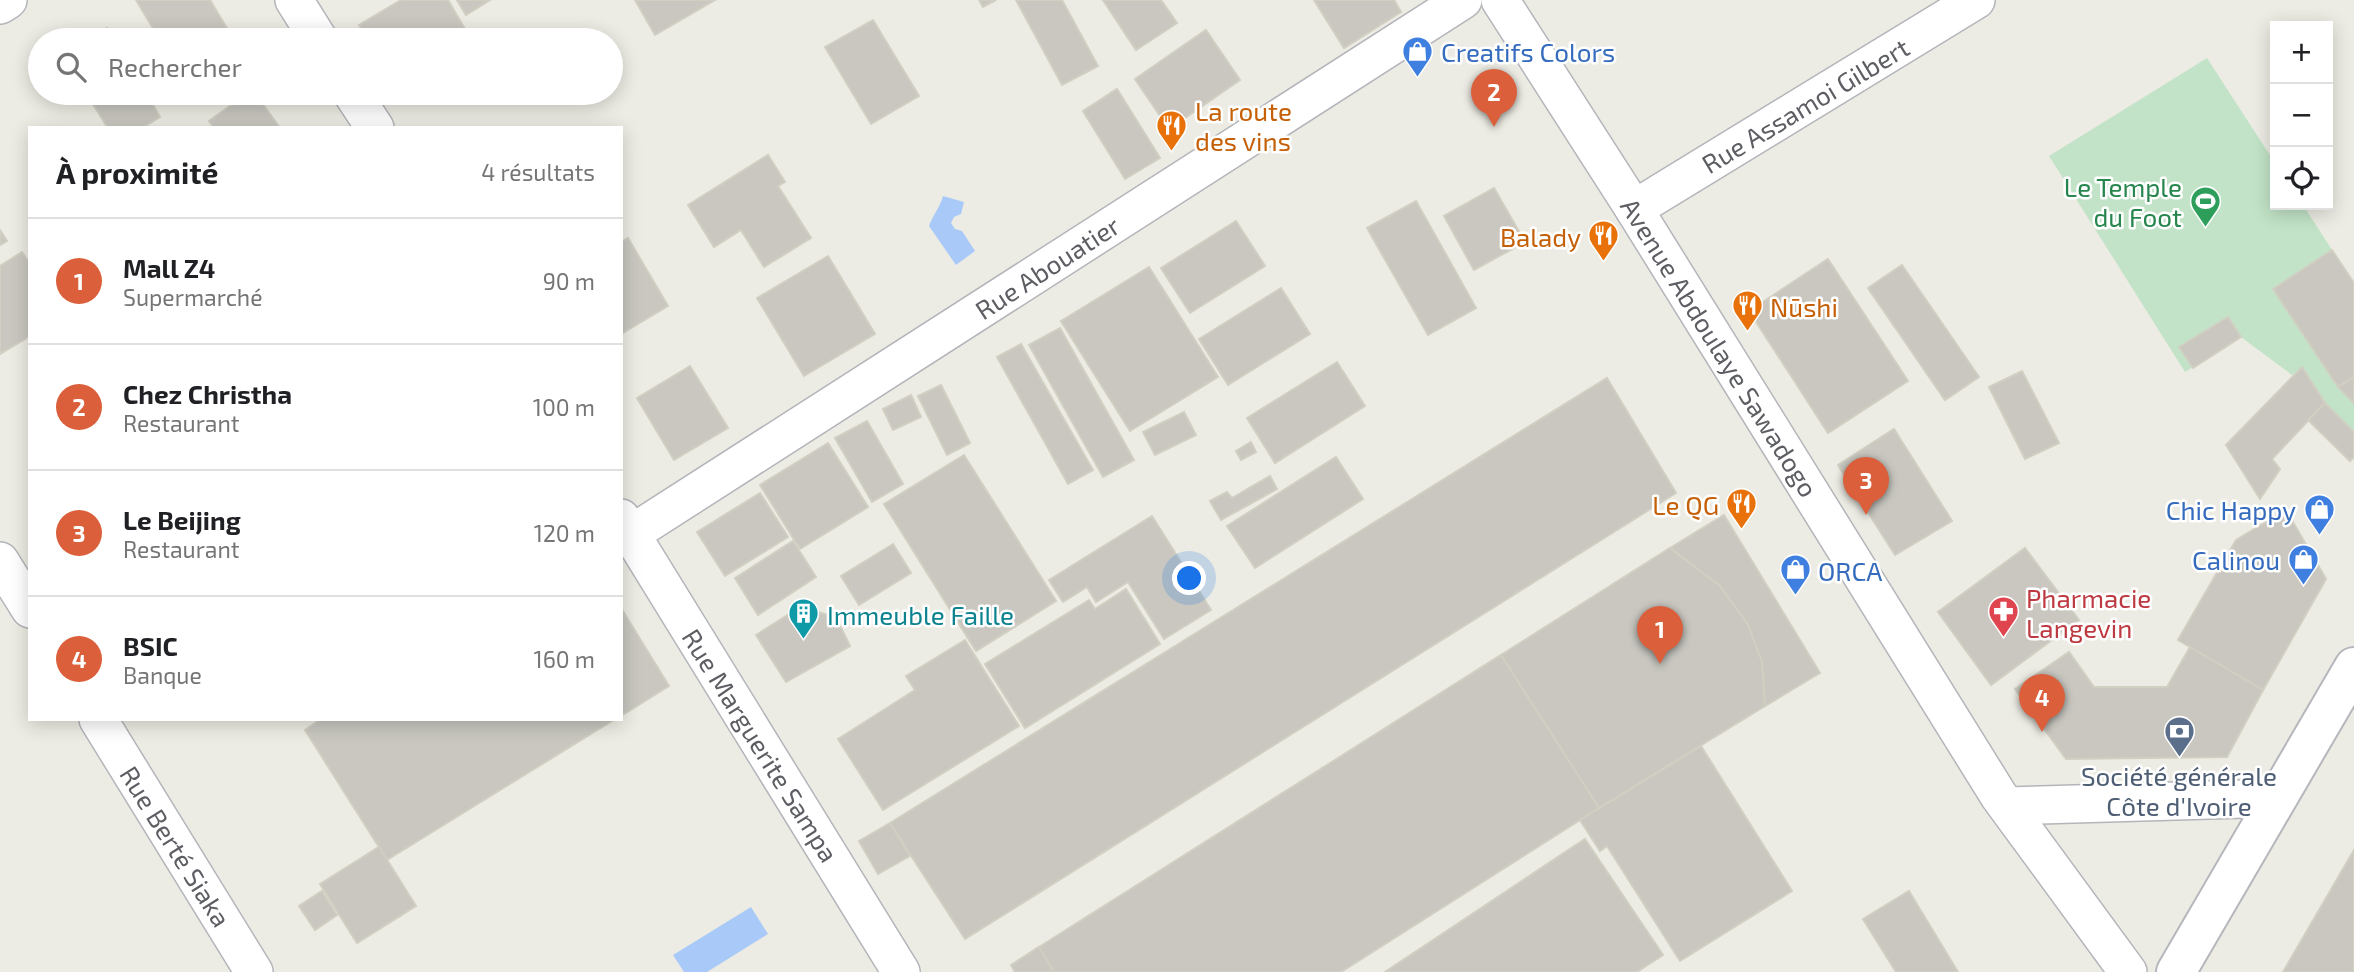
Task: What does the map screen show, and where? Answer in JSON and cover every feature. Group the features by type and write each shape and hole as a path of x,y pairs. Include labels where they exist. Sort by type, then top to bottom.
{"main road":[{"path":"2176,972 2354,667"}],"street":[{"path":"0,5 8,0"},
{"path":"294,0 312,28"},
{"name":"Rue Abouatier","path":"626,526 1463,0"},
{"name":"Avenue Abdoulaye Sawadogo","path":"1500,0 1634,209 2007,806 2128,972"},
{"name":"Rue Assamoi Gilbert","path":"1634,209 1976,0"},
{"path":"360,105 373,126"},
{"name":"Rue Marguerite Sampa","path":"626,526 901,972"},
{"path":"0,561 28,606"},
{"name":"Rue Berté Siaka","path":"99,721 254,972"},
{"path":"2007,806 2278,798"}],"green space":[{"name":"Le Temple du Foot","path":"2207,58 2270,155 2270,210 2306,210 2332,250 2354,403 2354,432 2325,403 2302,367 2292,375 2241,337 2185,372 2049,156"}],"water":[{"path":"943,196 964,202 961,214 954,217 951,223 955,229 962,231 975,251 956,265 929,226"},
{"path":"751,907 768,934 707,972 684,972 673,955"}],"building":[{"path":"136,0 210,0 227,28 153,28"},
{"path":"401,0 448,0 464,28 361,28 359,25"},
{"path":"457,0 490,0 466,15"},
{"path":"635,0 715,0 655,35"},
{"path":"979,0 996,0 983,7"},
{"path":"1016,0 1062,0 1098,66 1062,85"},
{"path":"1103,0 1161,0 1177,23 1136,50"},
{"path":"1314,0 1394,0 1401,12 1344,48"},
{"path":"873,20 919,96 871,124 825,47"},
{"path":"1206,30 1240,80 1169,129 1135,79"},
{"path":"1117,89 1160,158 1125,179 1083,111"},
{"path":"94,105 153,105 160,117 145,126 107,126"},
{"path":"231,105 264,105 279,126 213,126 209,121"},
{"path":"768,155 785,182 778,186 811,238 764,267 741,230 714,247 688,205"},
{"path":"1494,188 1525,242 1474,270 1444,216"},
{"path":"1416,201 1476,308 1428,335 1367,228"},
{"path":"1236,221 1265,266 1190,313 1161,268"},
{"path":"0,230 7,241 0,245"},
{"path":"628,238 668,306 623,333 623,241"},
{"path":"2332,250 2354,283 2354,377 2338,387 2273,289"},
{"path":"22,252 28,261 28,337 0,354 0,266"},
{"path":"828,256 875,334 804,376 757,298"},
{"path":"1828,259 1908,381 1828,433 1749,311"},
{"path":"1902,265 1979,377 1945,400 1868,288"},
{"path":"1149,267 1218,377 1130,431 1061,321"},
{"path":"1281,288 1310,334 1228,385 1199,339"},
{"path":"2228,317 2241,337 2193,368 2179,347"},
{"path":"1060,328 1134,460 1103,477 1029,345"},
{"path":"1021,344 1093,470 1068,484 997,357"},
{"path":"1337,362 1365,406 1275,463 1247,418"},
{"path":"690,366 728,428 674,460 637,398"},
{"path":"2302,367 2325,403 2272,459 2280,469 2260,499 2226,445"},
{"path":"2022,371 2059,443 2025,459 1989,387"},
{"path":"2354,377 2354,403 2338,387"},
{"path":"1607,378 1676,493 965,939 890,823"},
{"path":"941,385 970,443 947,455 918,396"},
{"path":"911,395 921,417 893,430 883,409"},
{"path":"2325,403 2354,432 2354,457 2350,461 2308,420"},
{"path":"1184,412 1196,435 1155,455 1143,432"},
{"path":"867,421 903,484 872,502 835,438"},
{"path":"1894,429 1952,521 1895,555 1838,465"},
{"path":"1251,442 1256,452 1241,460 1236,451"},
{"path":"828,443 868,507 800,549 760,485"},
{"path":"964,455 1056,601 976,651 884,504"},
{"path":"1336,457 1363,499 1255,568 1227,526"},
{"path":"1270,476 1277,489 1221,520 1210,501 1227,492 1232,498"},
{"path":"760,493 788,537 725,576 697,532"},
{"path":"2286,510 2326,579 2263,690 2178,640 2236,540"},
{"path":"1724,515 1820,673 1765,706 1762,662 1748,625 1720,586 1670,548"},
{"path":"1152,516 1211,610 1164,639 1128,582 1096,602 1087,587 1063,602 1049,580"},
{"path":"793,541 816,577 758,615 735,578"},
{"path":"893,544 911,573 859,605 841,576"},
{"path":"1670,548 1720,586 1748,625 1762,662 1765,706 1599,808 1501,655"},
{"path":"2025,548 2079,620 1991,685 1938,612"},
{"path":"1126,589 1160,644 1025,728 985,664 1089,600 1095,609"},
{"name":"Immeuble Faille","path":"800,607 836,617 850,646 786,682 756,635"},
{"path":"623,611 669,686 623,715"},
{"path":"965,640 1019,726 883,810 838,739 915,690 906,676"},
{"path":"2190,647 2263,690 2227,757 2066,759 2015,689 2069,652 2094,687 2167,687"},
{"path":"1501,655 1599,808 1341,972 1054,972 1039,947"},
{"path":"318,721 612,721 387,860 305,730"},
{"path":"1701,746 1792,891 1680,961 1607,846 1600,851 1580,820"},
{"path":"890,823 910,856 878,874 859,841"},
{"path":"1585,839 1663,955 1637,972 1385,972"},
{"path":"379,847 416,906 357,943 320,884"},
{"path":"2354,850 2354,972 2283,972"},
{"path":"322,891 337,915 315,930 299,906"},
{"path":"1909,891 1958,972 1896,972 1863,919"},
{"path":"1039,947 1054,972 1015,972 1011,965"}],"place":[{"name":"Creatifs Colors","path":"1418,78"},
{"name":"Chez Christha","path":"1494,127"},
{"name":"La route des vins","path":"1172,152"},
{"name":"Le Temple du Foot","path":"2205,228"},
{"name":"Balady","path":"1604,263"},
{"name":"Nūshi","path":"1747,333"},
{"name":"Le Beijing","path":"1866,515"},
{"name":"Le QG","path":"1742,531"},
{"name":"Chic Happy","path":"2319,536"},
{"name":"Calinou","path":"2303,586"},
{"name":"ORCA","path":"1795,597"},
{"name":"Pharmacie Langevin","path":"2003,639"},
{"name":"Immeuble Faille","path":"804,641"},
{"name":"Mall Z4","path":"1660,664"},
{"name":"BSIC","path":"2042,732"},
{"name":"Société générale Côte d'Ivoire","path":"2179,759"}]}
